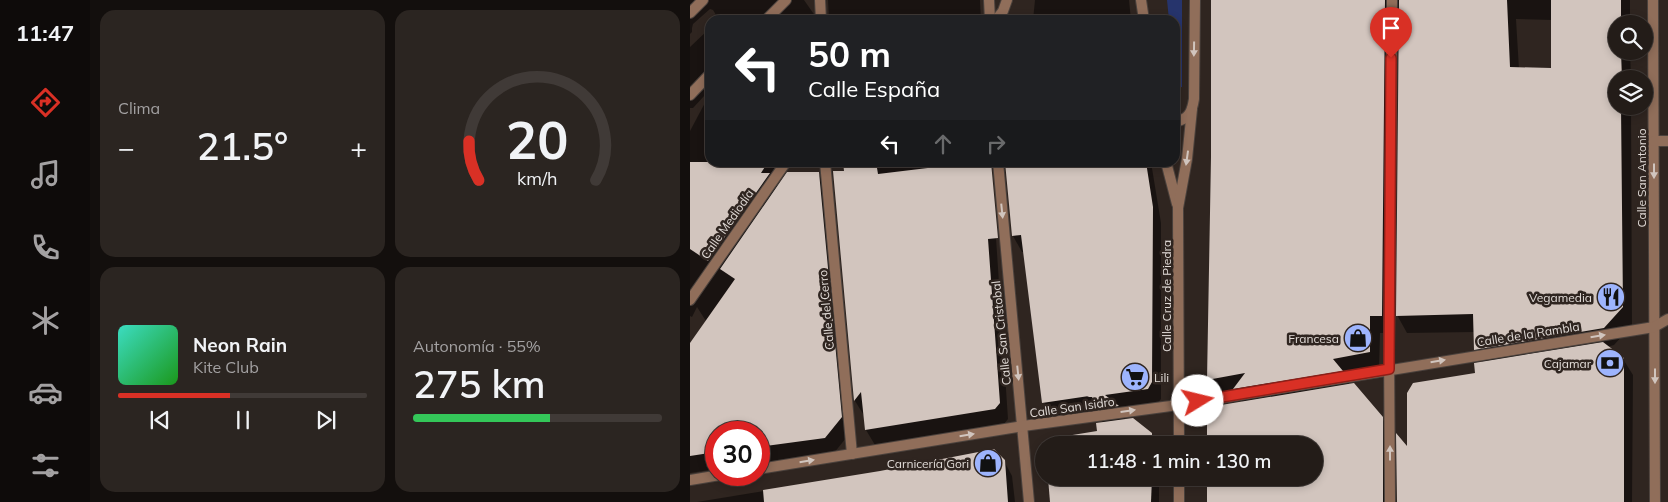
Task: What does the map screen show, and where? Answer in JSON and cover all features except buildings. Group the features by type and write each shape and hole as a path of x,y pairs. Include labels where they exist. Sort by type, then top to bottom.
{"street":[{"path":"690,13 703,0"},
{"path":"771,15 786,0"},
{"path":"820,0 821,15"},
{"path":"989,0 990,15"},
{"path":"999,15 1007,0"},
{"path":"1142,0 1144,15"},
{"name":"Calle Cruz de Piedra","path":"1178,436 1178,208 1187,159 1192,109 1195,0"},
{"path":"1390,502 1389,369 1392,0"},
{"name":"Calle San Antonio","path":"1653,0 1655,502"},
{"path":"690,95 705,79"},
{"path":"1180,120 1188,116 1192,109"},
{"path":"1654,141 1668,141"},
{"name":"Calle Mediodía","path":"690,300 783,167"},
{"name":"Calle del Cerro","path":"825,167 852,454"},
{"name":"Calle San Cristobal","path":"998,167 1030,502"},
{"name":"Calle Cruz de Piedra","path":"1167,167 1178,208"},
{"name":"Calle de la Rambla","path":"1389,369 1654,327 1668,319"},
{"name":"Calle San Isidro","path":"770,467 1389,369"},
{"path":"690,480 705,478"},
{"path":"1179,486 1179,502"}],"shaded area":[{"path":"1167,0 1182,0 1182,87 1180,87 1180,15 1168,15"}],"place":[{"name":"Vegamedia","path":"1611,297"},
{"name":"Francesa","path":"1358,338"},
{"name":"Cajamar","path":"1610,363"},
{"name":"Lili","path":"1135,377"},
{"name":"Carnicería Gori","path":"988,463"}],"route":[{"path":"1198,401 1389,369 1391,58"}]}
